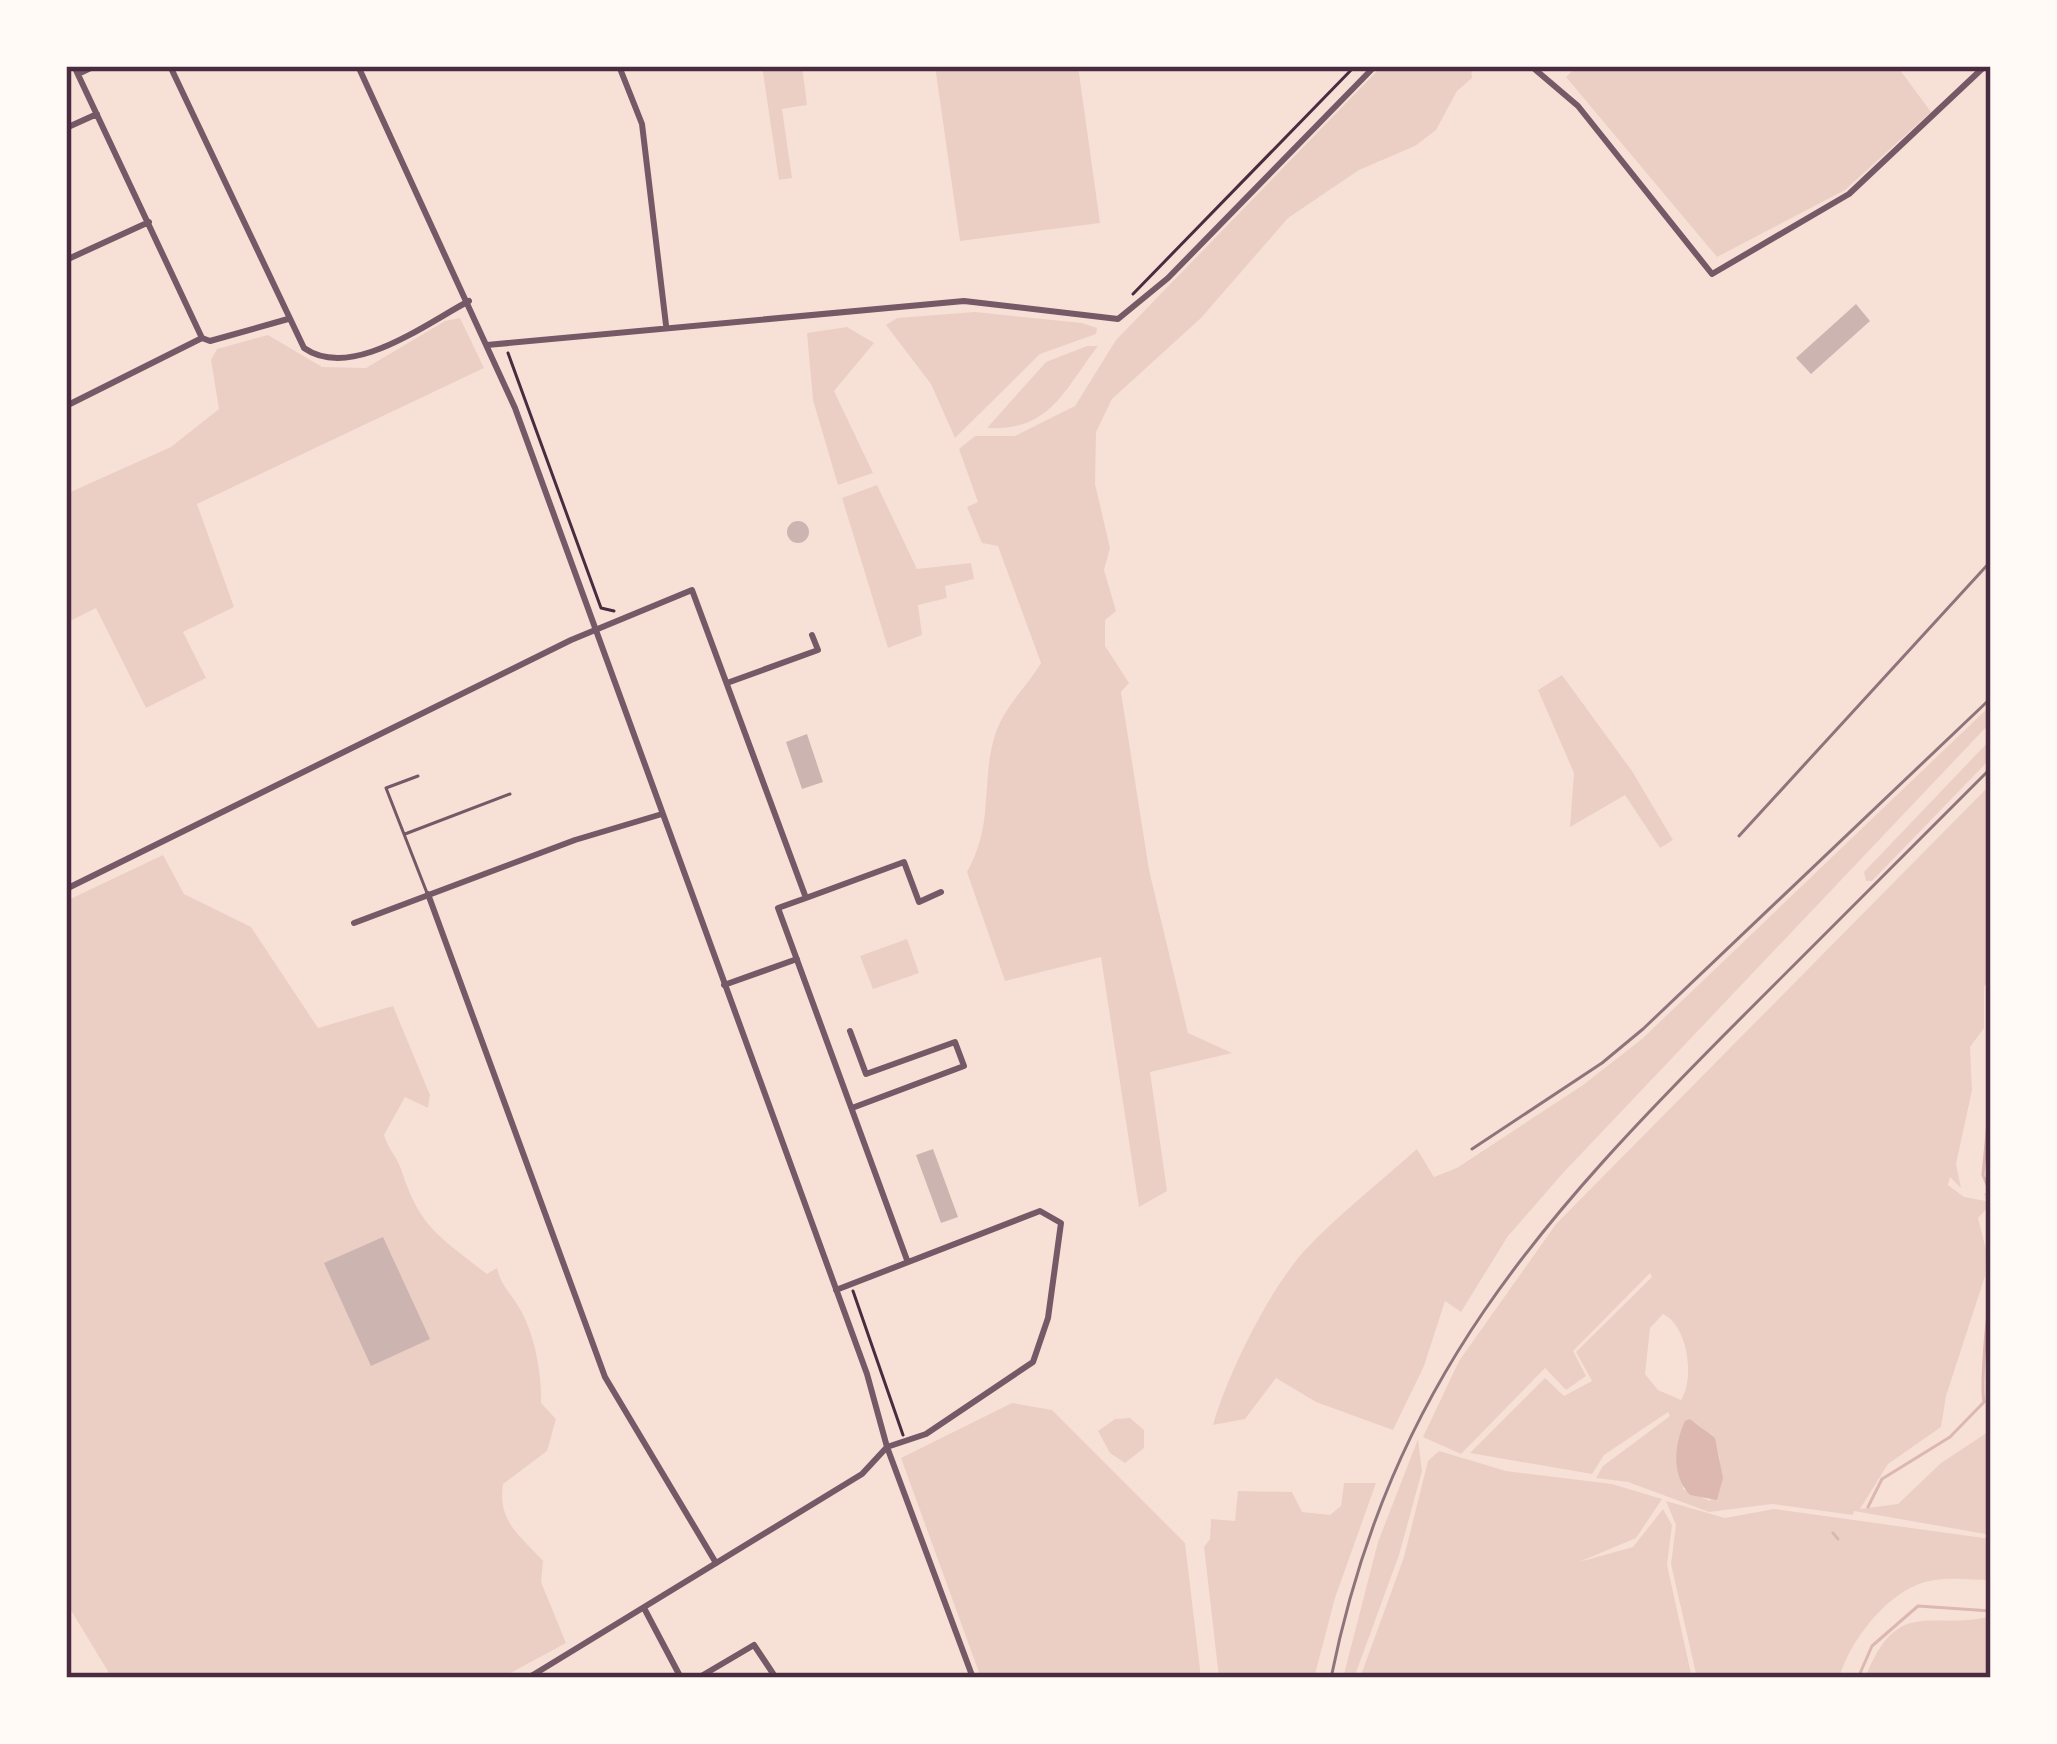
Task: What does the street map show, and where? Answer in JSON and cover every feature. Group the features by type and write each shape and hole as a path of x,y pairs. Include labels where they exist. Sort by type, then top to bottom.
{"street":[{"path":"95,66 76,70 202,338 210,341 289,320"},
{"path":"170,66 304,348 315,356 351,359 469,301"},
{"path":"358,66 488,344 836,1290 887,1447 973,1678"},
{"path":"619,66 642,124 666,325"},
{"path":"488,344 964,302 1104,319 1135,309 1375,66"},
{"path":"1531,66 1578,106 1712,274 1850,194 1985,66"},
{"path":"66,128 97,114"},
{"path":"66,260 148,222"},
{"path":"66,406 202,338"},
{"path":"66,889 595,630 692,590 806,898"},
{"path":"727,683 818,650 812,635"},
{"path":"354,923 662,814"},
{"path":"907,1260 778,908 904,862 919,902 941,892"},
{"path":"428,895 605,1377 716,1563"},
{"path":"724,985 797,959"},
{"path":"850,1031 866,1074 956,1042 964,1066 852,1108"},
{"path":"528,1678 862,1474 887,1447 900,1445 1024,1370 1040,1350 1062,1228 1056,1217 1040,1211 836,1290"},
{"path":"644,1608 681,1678"},
{"path":"698,1678 754,1646 776,1678"}],"lane":[{"path":"1132,296 1135,309"},
{"path":"418,776 386,788 428,895"},
{"path":"404,834 511,794"}],"path":[{"path":"1132,296 1355,66"},
{"path":"504,340 601,608 617,612 621,620"},
{"path":"851,1283 903,1435 900,1445"}],"shaded area":[{"path":"762,66 802,66 807,105 782,109 792,178 779,180"},
{"path":"935,66 1078,66 1100,223 960,241"},
{"path":"1382,66 1471,66 1472,78 1457,91 1436,130 1415,146 1359,170 1288,218 1201,318 1112,399 1096,432 1095,484 1110,548 1104,570 1116,611 1105,620 1105,646 1129,683 1121,692 1149,870 1188,1033 1232,1053 1150,1072 1167,1191 1139,1207 1101,957 1005,981 967,872 981,836 995,735 1041,663 998,546 982,543 967,507 978,502 959,449 975,436 1015,436 1075,406 1116,340"},
{"path":"1577,66 1897,66 1931,112 1845,190 1717,257 1566,77"},
{"path":"975,312 1097,328 1096,334 1040,354 955,438 931,384 886,325 897,318"},
{"path":"460,318 484,368 197,504 234,607 183,632 206,678 146,708 96,608 66,623 66,494 171,447 219,409 211,360 217,349 268,335 322,367 366,368 445,321"},
{"path":"847,327 874,343 834,391 873,473 838,485 813,400 807,333"},
{"path":"1098,346 1042,415 1027,423 987,428 1046,362"},
{"path":"877,485 917,569 971,563 974,579 945,586 947,598 918,605 922,635 888,648 842,498"},
{"path":"1562,675 1632,771 1673,840 1660,848 1625,795 1570,827 1574,773 1538,690"},
{"path":"1991,705 1991,722 1563,1173 1508,1236 1461,1312 1445,1301 1424,1366 1393,1430 1316,1402 1276,1378 1245,1419 1213,1425 1264,1309 1291,1267 1332,1224 1417,1149 1434,1177 1457,1168 1583,1085 1642,1039"},
{"path":"1991,739 1991,758 1872,881 1866,881 1864,872"},
{"path":"1991,784 1991,980 1984,986 1984,1028 1970,1047 1972,1090 1956,1164 1961,1188 1950,1177 1948,1185 1964,1197 1986,1201 1984,1193 1991,1194 1991,1204 1978,1218 1986,1250 1985,1276 1946,1396 1941,1427 1888,1464 1860,1509 1898,1504 1941,1463 1991,1430 1991,1535 1854,1511 1853,1515 1772,1504 1709,1512 1628,1482 1596,1478 1603,1466 1670,1416 1668,1412 1604,1455 1592,1474 1470,1453 1545,1378 1564,1396 1592,1381 1576,1352 1652,1277 1650,1273 1573,1351 1586,1376 1566,1390 1545,1368 1461,1454 1423,1437 1459,1361 1556,1224","holes":["1663,1314 1678,1329 1687,1353 1688,1379 1681,1400 1658,1390 1645,1374 1650,1328","1690,1419 1710,1436 1719,1456 1719,1478 1710,1501 1683,1489"]},
{"path":"163,855 184,894 251,927 318,1028 393,1006 430,1095 428,1108 405,1097 384,1135 386,1140 424,1218 487,1274 497,1268 527,1324 538,1364 541,1403 556,1419 547,1451 503,1484 502,1497 512,1527 543,1561 541,1582 566,1643 501,1678 112,1678 66,1602 66,901"},
{"path":"907,939 919,973 873,989 860,956"},
{"path":"1012,1403 1052,1410 1185,1543 1201,1678 981,1678 901,1458"},
{"path":"1130,1418 1144,1430 1144,1448 1125,1463 1110,1453 1098,1431 1115,1419"},
{"path":"1690,1419 1715,1438 1723,1478 1717,1500 1690,1495 1677,1469 1678,1440"},
{"path":"1418,1439 1422,1471 1399,1555 1354,1678 1343,1678 1378,1542"},
{"path":"1439,1451 1506,1471 1612,1484 1662,1499 1636,1538 1579,1562 1633,1547 1663,1509 1672,1525 1667,1565 1692,1678 1360,1678 1404,1557 1428,1461"},
{"path":"1344,1483 1376,1483 1335,1598 1314,1678 1219,1678 1204,1547 1210,1539 1211,1519 1235,1521 1238,1491 1292,1492 1302,1512 1330,1515 1341,1506"},
{"path":"1666,1501 1725,1518 1774,1509 1991,1539 1991,1580 1933,1580 1897,1596 1861,1634 1839,1678 1697,1678 1671,1564 1676,1525"},
{"path":"1991,1616 1991,1678 1865,1678 1877,1652 1904,1626"}],"building":[{"path":"1856,304 1870,321 1811,374 1796,358"},
{"path":"798,521 809,532 798,543 787,532"},
{"path":"807,734 823,782 802,789 786,742"},
{"path":"933,1149 958,1217 941,1223 916,1155"},
{"path":"383,1237 430,1339 371,1366 324,1263"}],"waterway":[{"path":"1991,1089 1983,1175 1991,1195"},
{"path":"1868,1507 1882,1479 1950,1437 1984,1402 1991,1301"},
{"path":"1833,1533 1838,1539"},
{"path":"1858,1678 1872,1646 1918,1606 1991,1611"}],"railway":[{"path":"1739,836 1991,561"},
{"path":"1472,1149 1602,1063 1643,1029 1991,698"},
{"path":"1331,1678 1358,1573 1392,1478 1434,1391 1484,1311 1540,1235 1672,1088 1991,768"}]}
